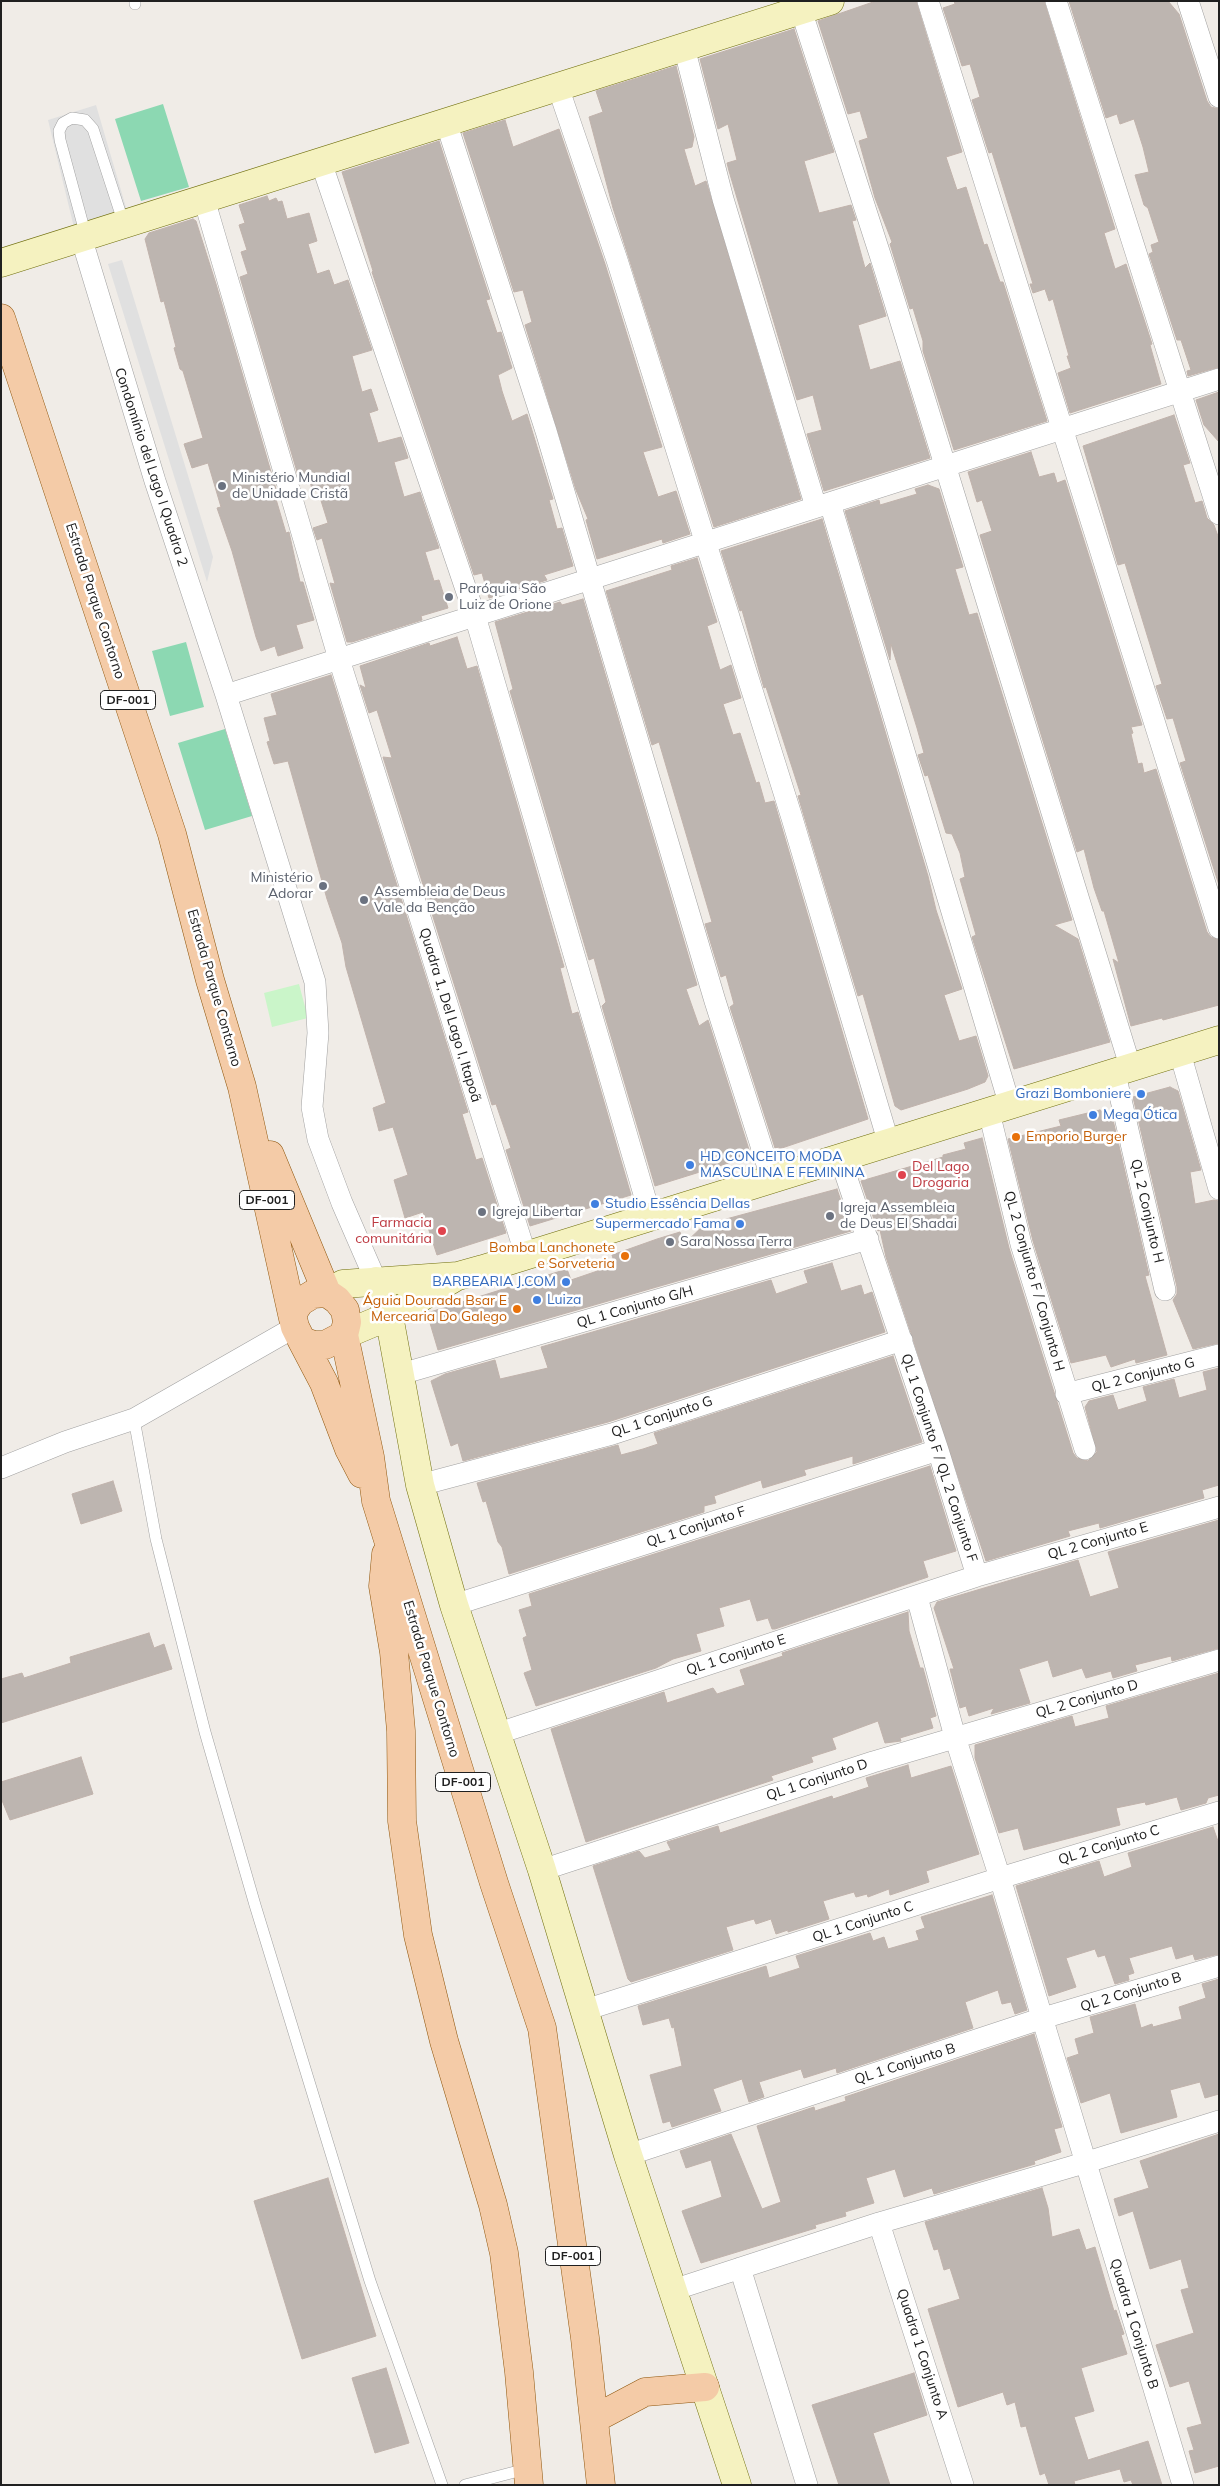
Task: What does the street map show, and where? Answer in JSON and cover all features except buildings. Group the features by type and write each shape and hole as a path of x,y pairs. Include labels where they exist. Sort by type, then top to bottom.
{"main road":[{"name":"Estrada Parque Contorno","path":"1,318 172,834 210,980 242,1087 296,1327 324,1383 349,1448 376,1501 494,1883 542,2028 585,2338 594,2419"},
{"name":"Estrada Parque Contorno","path":"242,1087 327,1293"},
{"path":"327,1293 313,1294 300,1302 296,1327 325,1345 344,1335"},
{"name":"DF-001","path":"327,1293 338,1300 345,1310 347,1322 344,1335"},
{"name":"Estrada Parque Contorno","path":"344,1335 370,1457 376,1501"},
{"path":"387,1534 384,1586 394,1652 401,1731 402,1822 418,1935 444,2040 493,2205 504,2253 519,2372 528,2477"},
{"path":"594,2419 645,2392 705,2387"},
{"name":"DF-001","path":"594,2419 601,2485"}],"street":[{"path":"1,262 830,1"},
{"path":"928,1 1219,928"},
{"path":"1056,1 1219,514"},
{"path":"1188,1 1219,97"},
{"name":"QL 2 Conjunto H","path":"801,10 945,466 1123,1072 1165,1290"},
{"name":"QL 2 Conjunto F / Conjunto H","path":"684,48 723,198 823,505 1000,1109 1021,1244 1066,1394 1085,1448"},
{"path":"558,87 617,260 792,818 889,1144"},
{"path":"446,122 546,431 715,1001 772,1180"},
{"path":"322,162 474,616 651,1218"},
{"name":"Quadra 1, Del Lago I, Itapoã","path":"204,199 339,659 526,1256"},
{"name":"Condomínio del Lago I Quadra 2","path":"83,237 155,481 226,695 314,982 318,1033 312,1107 318,1139 342,1203 376,1281"},
{"path":"226,695 1219,379"},
{"path":"327,1293 343,1284 458,1276 1123,1072 1219,1040"},
{"path":"1180,1053 1219,1189"},
{"name":"QL 1 Conjunto F / QL 2 Conjunto F","path":"840,1158 902,1340 977,1576"},
{"name":"QL 1 Conjunto G/H","path":"401,1374 868,1239"},
{"path":"344,1335 389,1316 458,1276"},
{"path":"376,1281 389,1316 420,1485 454,1605 542,1870 628,2155 737,2485"},
{"path":"1,1468 65,1442 134,1419 296,1327"},
{"name":"QL 1 Conjunto G","path":"420,1485 612,1434 902,1340"},
{"name":"QL 2 Conjunto G","path":"1066,1394 1219,1355"},
{"name":"QL 1 Conjunto F","path":"454,1605 938,1450"},
{"name":"QL 2 Conjunto E","path":"977,1576 1219,1506"},
{"name":"QL 1 Conjunto E","path":"496,1734 977,1576"},
{"path":"917,1597 954,1737 1043,2018"},
{"name":"QL 2 Conjunto D","path":"954,1737 1219,1660"},
{"name":"QL 1 Conjunto D","path":"542,1870 954,1737"},
{"name":"QL 2 Conjunto C","path":"1000,1878 1219,1812"},
{"name":"QL 1 Conjunto C","path":"585,2010 1000,1878"},
{"name":"QL 2 Conjunto B","path":"1043,2018 1219,1966"},
{"name":"QL 1 Conjunto B","path":"628,2155 1043,2018"},
{"name":"Quadra 1 Conjunto B","path":"1043,2018 1084,2163 1183,2485"},
{"path":"673,2290 879,2223 1219,2121"},
{"name":"Quadra 1 Conjunto A","path":"879,2223 963,2485"},
{"path":"740,2268 807,2485"}],"lane":[{"path":"83,237 59,132 63,123 72,118 85,120 93,129 124,224"},
{"path":"134,1419 158,1547 205,1732 252,1896 370,2281 442,2485"},
{"path":"465,2485 528,2477"}],"green space":[{"path":"163,104 189,187 141,201 115,119"},
{"path":"186,642 204,707 170,716 152,651"},
{"path":"225,729 252,816 205,830 178,743"},
{"path":"299,984 308,1018 272,1027 264,993"}],"shaded area":[{"path":"96,105 130,221 76,236 48,120"},
{"path":"122,260 213,557 207,582 108,264"}],"place":[{"name":"Ministério Mundial de Unidade Cristã","path":"222,486"},
{"name":"Paróquia São Luiz de Orione","path":"449,597"},
{"name":"Ministério Adorar","path":"323,886"},
{"name":"Assembleia de Deus Vale da Benção","path":"364,900"},
{"name":"Grazi Bomboniere","path":"1141,1094"},
{"name":"Mega Ótica","path":"1093,1115"},
{"name":"Emporio Burger","path":"1016,1137"},
{"name":"HD CONCEITO MODA MASCULINA E FEMININA","path":"690,1165"},
{"name":"Del Lago Drogaria","path":"902,1175"},
{"name":"Studio Essência Dellas","path":"595,1204"},
{"name":"Igreja Libertar","path":"482,1212"},
{"name":"Igreja Assembleia de Deus El Shadai","path":"830,1216"},
{"name":"Supermercado Fama","path":"740,1224"},
{"name":"Farmacia comunitária","path":"442,1231"},
{"name":"Sara Nossa Terra","path":"670,1242"},
{"name":"Bomba Lanchonete e Sorveteria","path":"625,1256"},
{"name":"BARBEARIA J.COM","path":"566,1282"},
{"name":"Luiza","path":"537,1300"},
{"name":"Águia Dourada Bsar E Mercearia Do Galego","path":"517,1309"}]}
